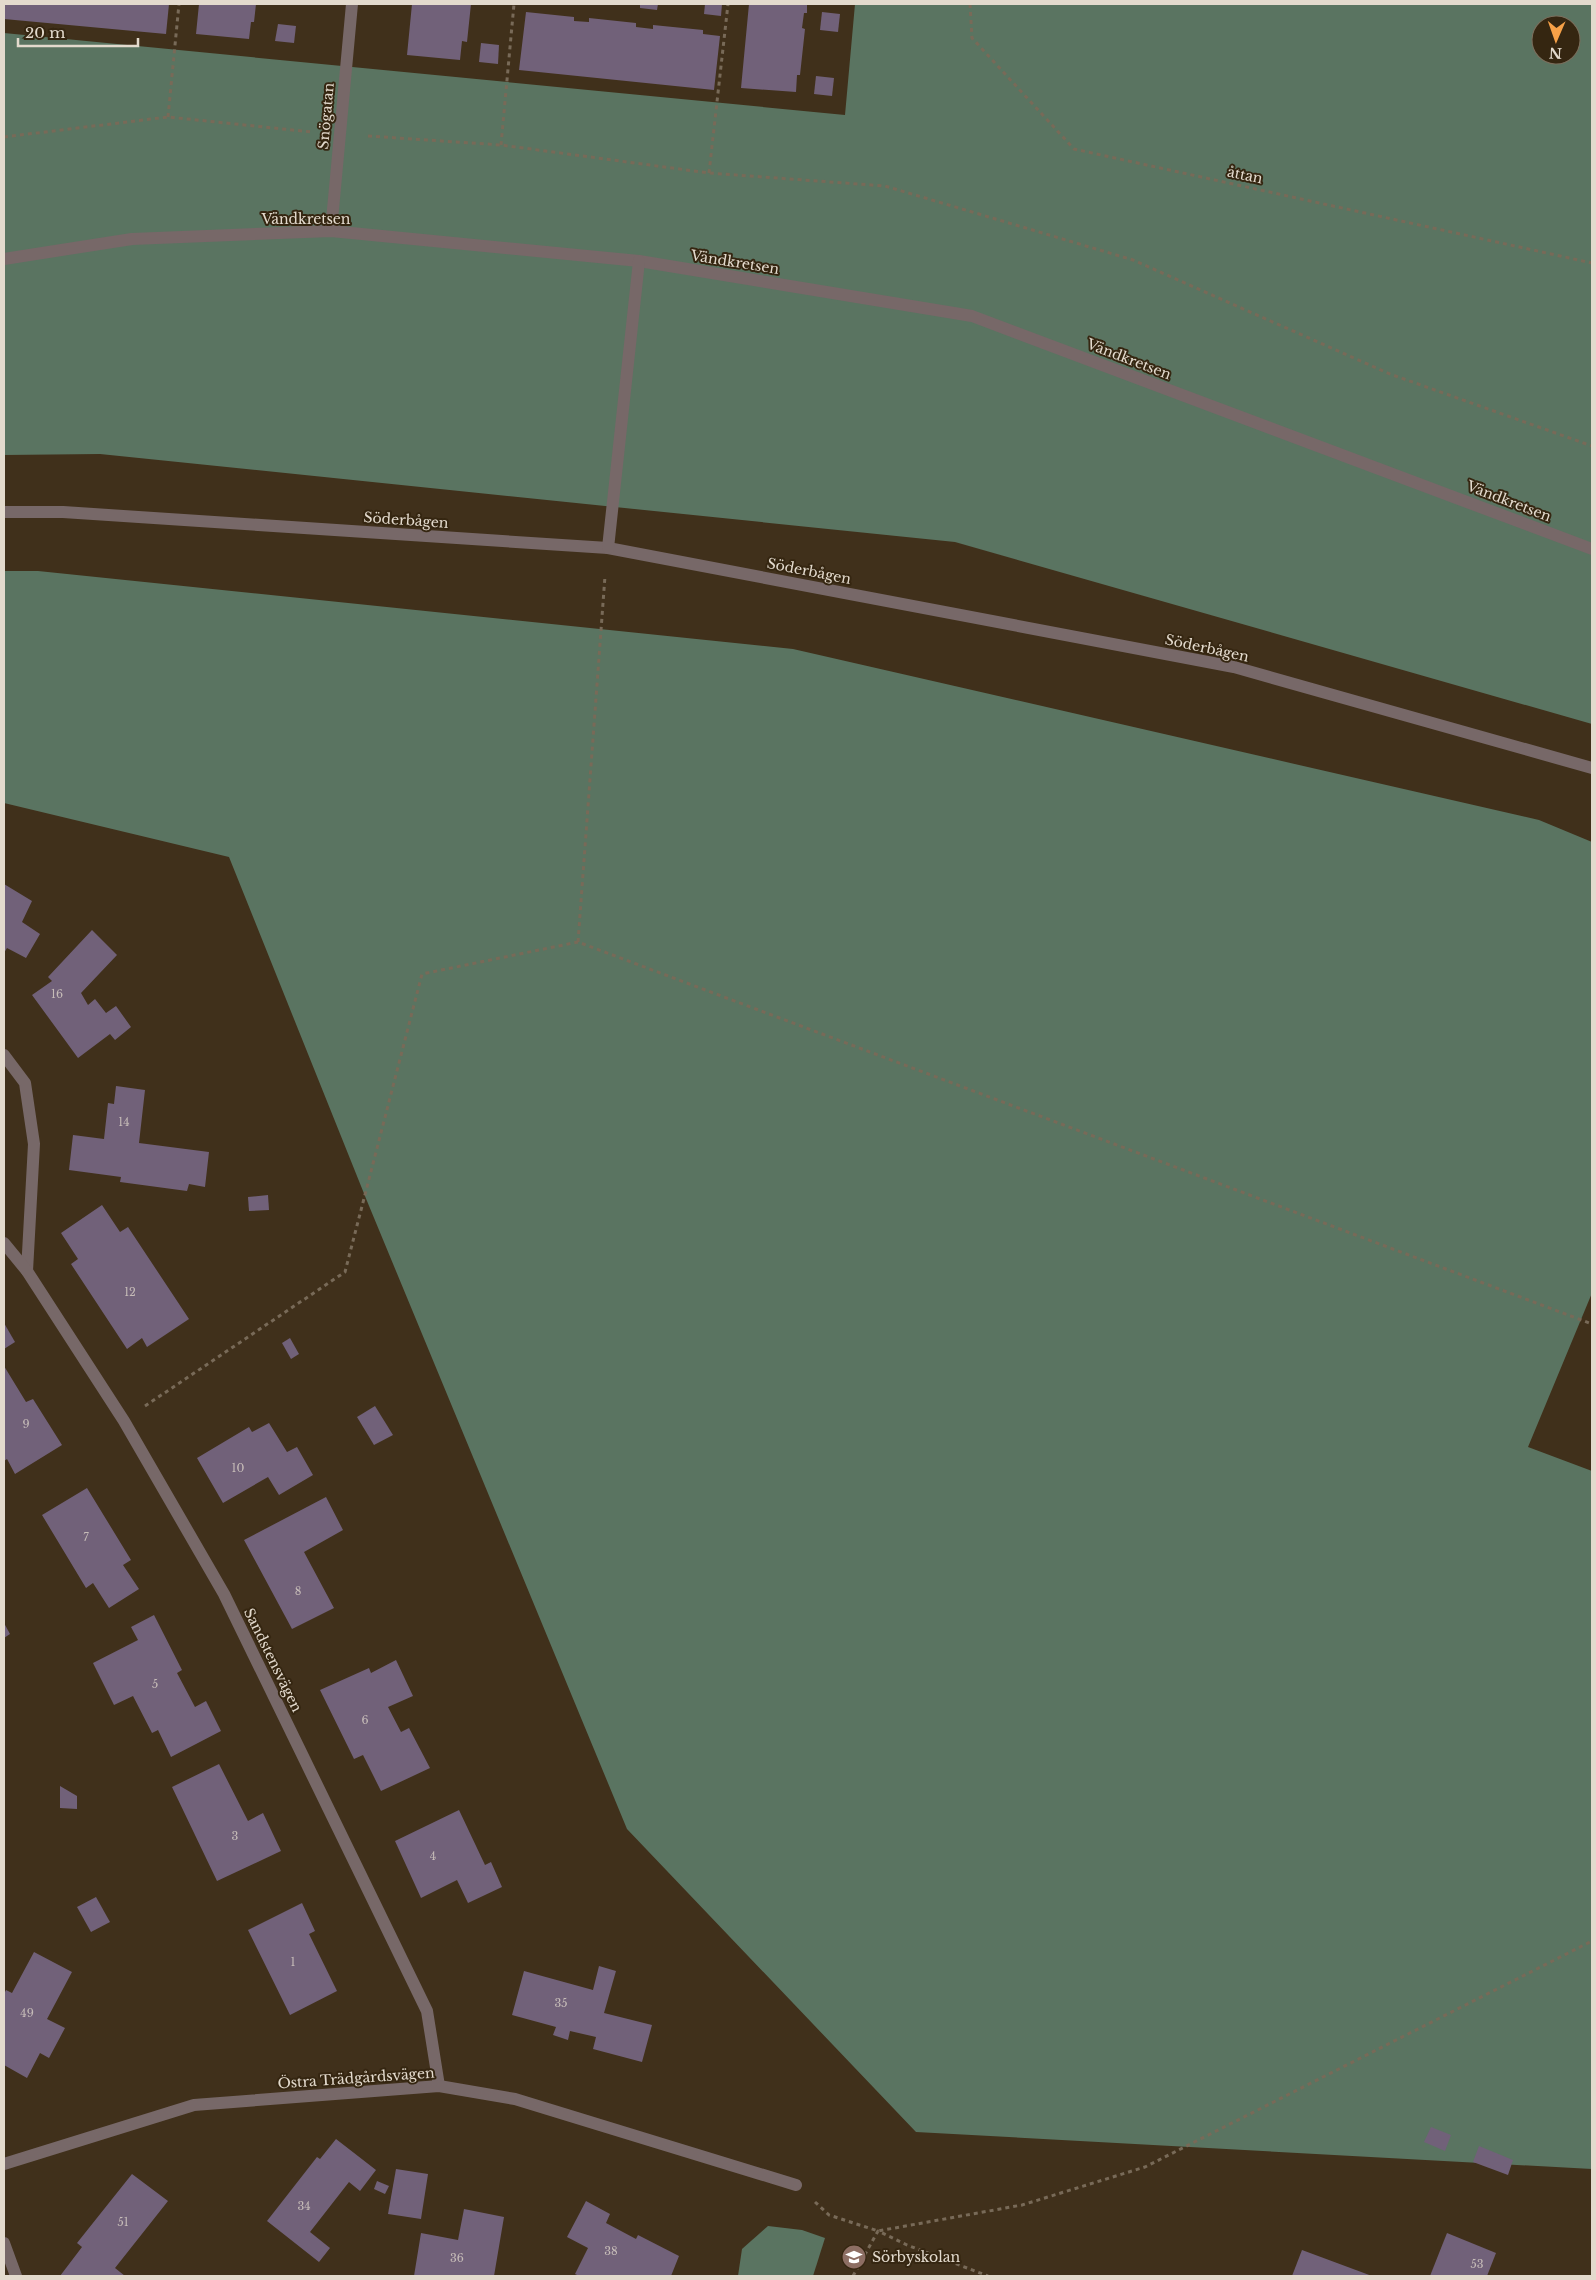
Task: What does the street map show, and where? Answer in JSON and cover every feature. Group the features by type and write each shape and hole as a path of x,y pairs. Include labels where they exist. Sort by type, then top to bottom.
{"street":[{"name":"Snögatan","path":"331,231 352,4"},
{"name":"Vändkretsen","path":"4,259 132,239 331,231 639,261 972,316 1592,549"},
{"path":"608,548 639,261"},
{"name":"Söderbågen","path":"4,512 63,512 608,548 1234,667 1592,768"},
{"path":"4,1055 25,1082 34,1144 27,1271"},
{"name":"Sandstensvägen","path":"4,1243 27,1271 124,1421 224,1594 427,2011 439,2086"},
{"name":"Östra Trädgårdsvägen","path":"4,2164 194,2105 439,2086 515,2099 796,2185"},
{"path":"4,2243 16,2276"}],"path":[{"path":"168,116 179,4"},
{"path":"501,145 514,4"},
{"path":"709,174 728,4"},
{"name":"åttan","path":"970,4 972,38 1074,150 1592,262"},
{"path":"4,137 168,116 340,134 501,145 709,174 885,186 1133,260 1390,374 1592,446"},
{"path":"578,942 608,548"},
{"path":"124,1421 345,1272 422,974 578,942 1592,1324"},
{"path":"878,2231 1022,2205 1145,2168 1592,1941"},
{"path":"796,2185 829,2214 878,2231 907,2245 988,2276"},
{"path":"853,2276 878,2231"}],"green space":[{"path":"855,4 1592,4 1592,724 955,542 100,454 4,455 4,33 845,115"},
{"path":"4,571 38,571 793,649 1539,820 1592,842 1592,1293 1528,1447 1592,1471 1592,2169 916,2132 627,1829 367,1201 229,857 4,803"},
{"path":"768,2226 802,2230 825,2238 813,2276 738,2276 742,2249"}],"building":[{"path":"4,4 169,4 166,34 4,19"},
{"path":"199,4 256,4 254,22 251,22 249,39 196,34"},
{"path":"412,4 471,4 467,42 462,41 460,60 407,55"},
{"path":"640,4 658,4 657,10 640,8"},
{"path":"705,4 722,4 721,16 704,14"},
{"path":"749,4 807,4 807,13 804,13 802,28 805,29 800,75 797,75 796,92 741,88"},
{"path":"526,12 574,17 574,21 589,22 589,18 636,23 636,27 653,29 653,25 703,30 703,34 720,36 714,90 519,70"},
{"path":"822,12 840,14 838,32 820,30"},
{"path":"278,24 296,26 294,43 275,41"},
{"path":"481,43 499,45 498,64 479,62"},
{"path":"816,76 834,78 832,96 814,94"},
{"path":"4,884 32,901 22,922 40,934 26,958 7,948 4,953"},
{"path":"92,930 117,955 81,993 88,1005 95,999 106,1013 116,1006 131,1027 115,1040 110,1034 78,1058 32,995 52,981 48,977"},
{"path":"116,1086 145,1090 139,1143 209,1152 205,1187 189,1184 187,1191 120,1182 121,1177 69,1170 73,1135 104,1139 108,1103 114,1104"},
{"path":"268,1195 269,1210 249,1211 248,1197"},
{"path":"102,1205 120,1232 128,1227 189,1319 147,1347 142,1338 127,1349 71,1264 78,1259 61,1233"},
{"path":"4,1323 15,1342 4,1349"},
{"path":"290,1338 299,1354 291,1359 282,1343"},
{"path":"4,1366 26,1402 33,1399 62,1445 15,1474 7,1459 4,1461"},
{"path":"375,1406 393,1435 374,1445 357,1417"},
{"path":"269,1423 287,1452 297,1447 313,1475 279,1495 268,1477 223,1503 197,1458 249,1427 252,1432"},
{"path":"87,1488 131,1560 123,1565 139,1589 109,1608 93,1583 86,1588 42,1515"},
{"path":"326,1497 343,1530 304,1552 334,1608 292,1629 244,1540"},
{"path":"154,1615 182,1670 177,1673 195,1707 206,1701 221,1731 171,1757 158,1730 152,1733 133,1696 114,1705 93,1663 138,1640 131,1627"},
{"path":"4,1623 10,1634 4,1638"},
{"path":"396,1660 413,1696 388,1707 401,1732 409,1728 430,1768 381,1791 363,1755 354,1759 320,1690 369,1668 371,1673"},
{"path":"219,1764 248,1821 263,1813 281,1851 217,1881 172,1787"},
{"path":"60,1786 77,1796 77,1809 60,1808"},
{"path":"459,1810 485,1865 491,1862 502,1887 468,1903 457,1880 421,1898 395,1841"},
{"path":"96,1897 110,1922 91,1932 77,1907"},
{"path":"302,1903 315,1931 309,1934 337,1991 290,2015 248,1930"},
{"path":"34,1952 72,1972 47,2019 65,2028 49,2058 40,2053 27,2078 4,2065 4,1994 6,1990 12,1993"},
{"path":"599,1966 616,1971 604,2013 652,2025 642,2062 593,2049 596,2037 570,2031 568,2040 553,2035 556,2027 512,2015 524,1971 593,1990"},
{"path":"1431,2127 1451,2135 1445,2151 1424,2142"},
{"path":"336,2139 376,2170 360,2191 349,2182 310,2232 330,2248 319,2262 267,2221 317,2157 320,2159"},
{"path":"1479,2146 1513,2160 1508,2175 1473,2162"},
{"path":"396,2169 428,2174 421,2219 388,2214"},
{"path":"132,2174 168,2201 115,2268 125,2276 60,2276 82,2247 77,2243"},
{"path":"377,2181 389,2186 385,2194 374,2189"},
{"path":"586,2201 610,2214 606,2223 636,2239 638,2235 679,2256 671,2276 579,2276 575,2274 588,2248 567,2237"},
{"path":"464,2209 504,2217 494,2276 414,2276 421,2233 458,2240"},
{"path":"1447,2233 1496,2253 1487,2276 1430,2276"},
{"path":"1302,2250 1372,2276 1292,2276"}],"place":[{"name":"Sörbyskolan","path":"854,2257"}]}
